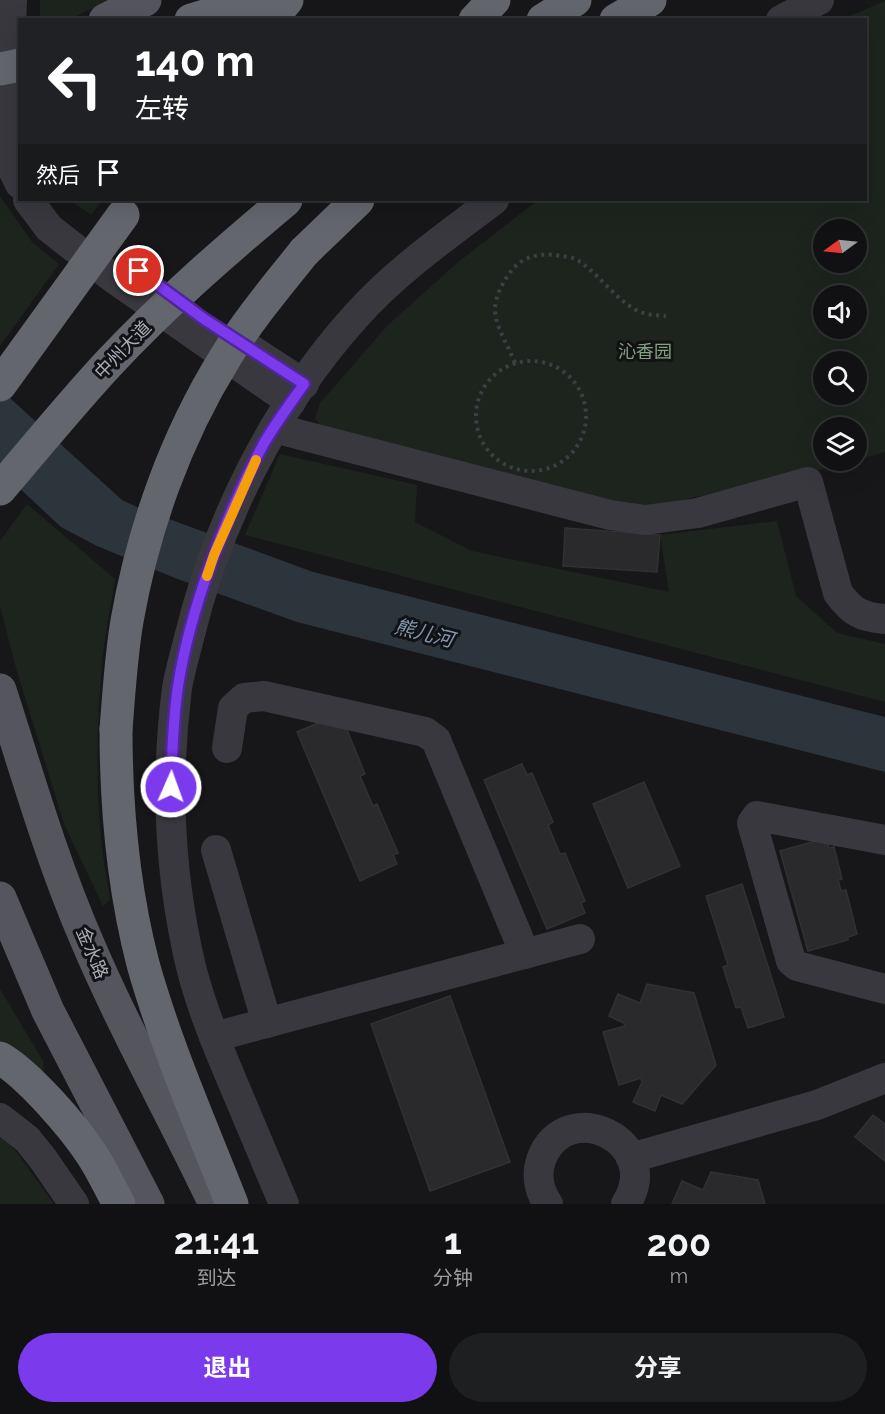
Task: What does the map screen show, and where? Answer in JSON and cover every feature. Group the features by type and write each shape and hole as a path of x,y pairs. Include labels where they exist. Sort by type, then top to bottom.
{"highway":[{"path":"198,18 259,0"},
{"path":"272,18 287,0"},
{"path":"477,18 495,0"},
{"path":"546,18 575,0"},
{"path":"619,18 650,0"},
{"path":"0,69 18,64"},
{"name":"中州大道","path":"0,489 62,415 157,314 210,264 285,201"},
{"path":"232,1204 156,1006 136,934 120,846 116,729 128,619 152,521 167,476 208,387 226,355 304,252 357,201"},
{"path":"0,385 128,207"},
{"path":"0,1058 42,1094 72,1129 92,1155 118,1204"}],"main road":[{"path":"109,18 145,0"},
{"name":"金水路","path":"0,690 55,860 85,937 120,1016 215,1204"},
{"path":"0,898 48,1011 148,1204"},
{"path":"0,954 103,1117"}],"street":[{"path":"12,0 8,99 15,148 11,166 18,180"},
{"path":"785,18 819,0"},
{"path":"29,201 49,228 113,278 297,393"},
{"path":"48,201 297,393"},
{"path":"284,1204 214,1037 187,951 172,844 173,731 178,685 202,589 214,555 247,480 274,428 325,353 377,293 429,249 493,201"},
{"path":"274,428 610,515 645,520 698,513 808,482 838,593 848,607 860,614 885,619"},
{"path":"227,748 233,708 244,698 264,696 425,732 436,740 525,954"},
{"path":"885,840 757,816 752,823 791,961 797,966 885,989"},
{"path":"216,850 267,1023"},
{"path":"214,1037 580,939"},
{"path":"631,1158 817,1105 885,1078"},
{"path":"0,1118 27,1139 74,1204"},
{"path":"548,1204 541,1191 538,1178 539,1166 551,1144 560,1135 571,1130 595,1128 617,1138 631,1158 635,1170 634,1184 626,1204"}],"path":[{"path":"515,363 499,328 494,302 501,285 516,264 532,256 547,253 576,259 615,296 637,310 652,315 666,316"},
{"path":"533,361 559,368 578,386 584,399 587,413 586,428 581,442 568,458 549,469 535,472 521,471 506,466 488,451 478,431 476,416 478,400 485,386 495,374 515,363 533,361"}],"green space":[{"path":"40,0 112,0 71,18 40,18"},
{"name":"沁香园","path":"885,1 885,452 867,457 867,417 813,417 813,471 816,471 649,507 636,507 325,432 315,418 320,403 387,326 457,263 537,201 867,201 867,18 845,18"},
{"path":"0,196 32,242 59,264 0,346"},
{"path":"71,201 101,201 91,215"},
{"path":"280,454 417,485 415,522 472,551 669,592 660,535 777,521 796,596 837,633 885,644 885,702 245,535"},
{"path":"27,504 115,579 103,654 98,723 99,812 110,899 103,906 64,824 16,668 0,606 0,541"},
{"path":"0,989 43,1061 44,1078 15,1050 0,1041"},
{"path":"0,1136 14,1149 54,1204 0,1204"}],"water":[{"name":"熊儿河","path":"0,389 122,500 139,508 313,572 885,717 885,772 297,622 175,578 97,546 61,527 0,470"}],"building":[{"path":"565,528 660,535 657,572 563,566"},
{"path":"334,716 345,725 365,774 360,776 373,806 377,804 398,853 393,855 397,864 360,881 297,732"},
{"path":"522,764 527,775 532,773 553,822 548,825 560,854 565,853 585,901 581,903 585,913 547,929 484,780"},
{"path":"644,782 680,866 628,888 593,804"},
{"path":"826,838 829,848 834,847 842,879 838,880 841,891 846,890 857,934 848,937 848,940 808,951 780,851"},
{"path":"742,884 784,1017 748,1028 741,1007 736,1008 723,967 728,965 706,896"},
{"path":"647,984 694,993 716,1065 682,1104 661,1095 655,1111 633,1102 642,1082 641,1078 619,1085 603,1032 625,1026 624,1023 609,1016 618,994 640,1003"},
{"path":"450,996 510,1162 430,1191 371,1024"},
{"path":"873,1115 885,1124 885,1161 855,1137"},
{"path":"711,1172 758,1180 765,1204 672,1204 682,1181 703,1190"}],"slow traffic":[{"path":"207,576 256,460"}],"route":[{"path":"139,271 204,319 304,384 264,445 214,555 202,589 178,685 173,731 171,787"}]}
